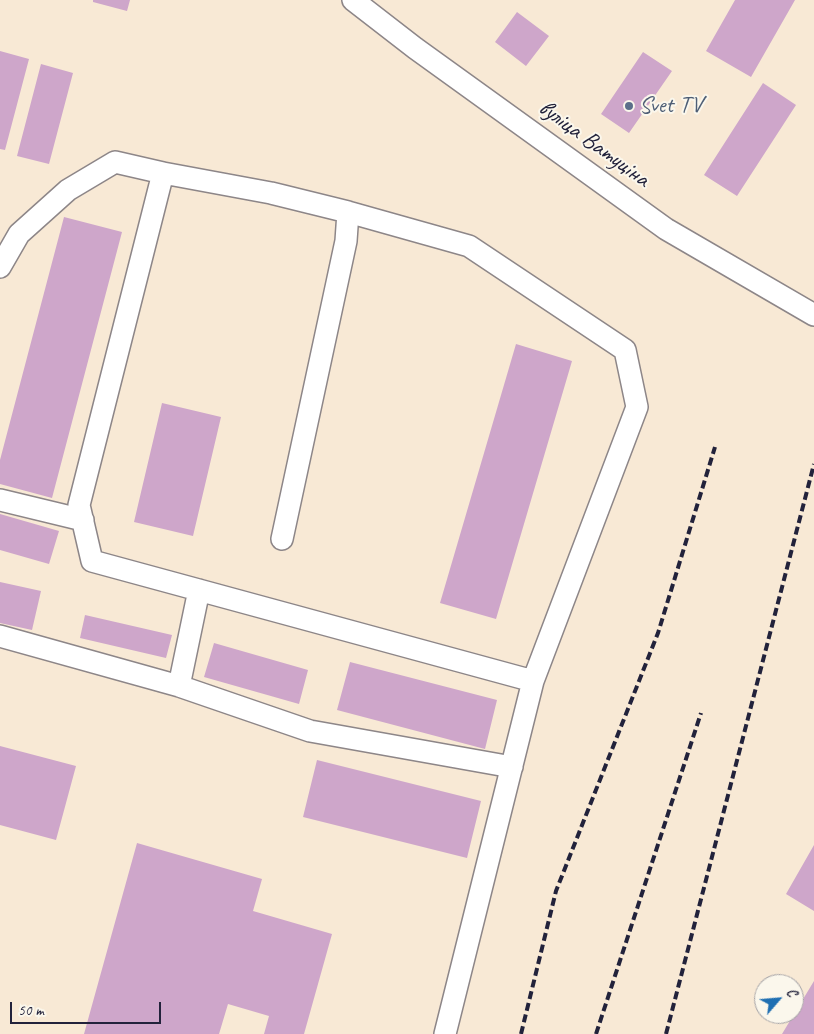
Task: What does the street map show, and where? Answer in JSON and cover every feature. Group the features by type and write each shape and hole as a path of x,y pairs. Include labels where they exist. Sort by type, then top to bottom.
{"street":[{"name":"вуліца Ватуціна","path":"353,0 415,48 666,229 814,316"},
{"path":"0,267 19,234 68,190 114,162 271,193 348,212 469,246 625,350 637,407 532,681 445,1034"},
{"path":"163,173 80,505 92,561 532,681"},
{"path":"282,539 346,241 348,212"},
{"path":"0,500 83,520"},
{"path":"179,686 198,590"},
{"path":"0,636 179,686 310,731 512,767"}],"building":[{"path":"93,0 130,0 127,11 93,2"},
{"path":"735,0 795,0 751,77 706,51"},
{"path":"517,12 549,36 526,66 495,42"},
{"path":"0,51 29,59 5,150 0,149"},
{"path":"643,52 672,71 629,133 601,114"},
{"path":"41,64 73,73 49,164 17,156"},
{"path":"763,83 796,105 737,196 704,175"},
{"path":"64,217 122,232 52,498 0,484 0,460"},
{"path":"516,344 572,361 496,619 440,603"},
{"path":"162,403 221,417 193,536 134,522"},
{"path":"0,514 59,531 49,564 0,550"},
{"path":"0,582 41,591 32,630 0,623"},
{"path":"85,615 172,635 166,658 80,638"},
{"path":"214,643 308,670 299,704 204,677"},
{"path":"350,662 497,700 485,749 337,710"},
{"path":"0,746 76,766 56,840 0,825"},
{"path":"317,760 481,801 467,858 303,817"},
{"path":"137,843 262,879 253,911 332,934 304,1034 264,1034 269,1016 228,1004 219,1034 84,1034"},
{"path":"814,845 814,911 786,894"},
{"path":"814,981 814,1034 782,1034 788,1024 804,1024 804,998"}],"railway":[{"path":"521,1034 556,891 658,633 715,447"},
{"path":"666,1034 814,464"},
{"path":"596,1034 701,713"}],"place":[{"name":"Svet TV","path":"629,106"}]}
